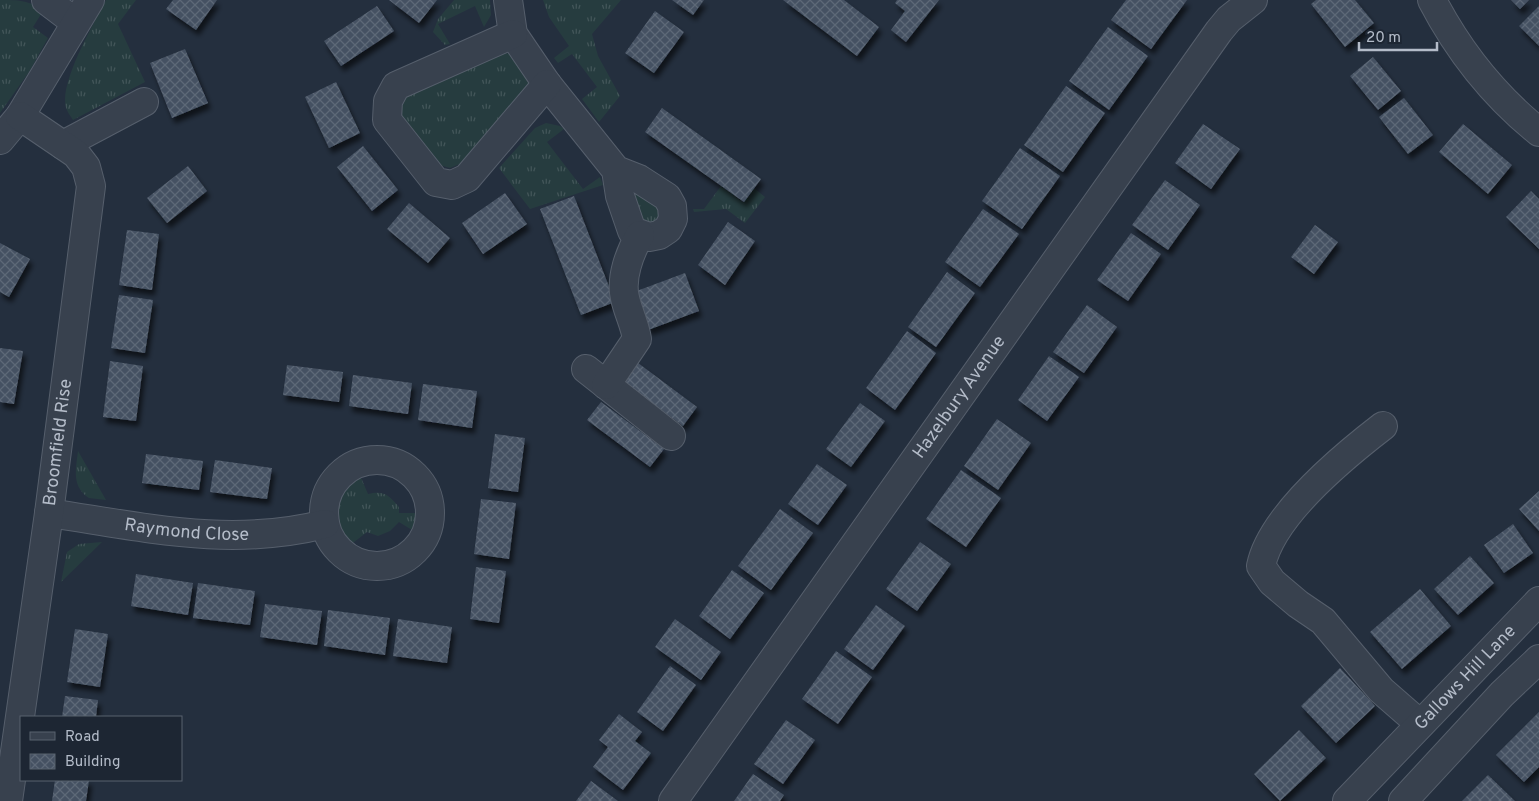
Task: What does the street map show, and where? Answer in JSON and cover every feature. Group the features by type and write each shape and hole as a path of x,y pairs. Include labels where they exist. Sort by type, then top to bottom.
{"street":[{"path":"46,0 75,22"},
{"path":"0,140 20,116 90,0"},
{"path":"508,0 513,34 547,84 616,170 639,179 667,197 672,206 673,219 668,229 649,237 632,231 620,196 616,170"},
{"name":"Hazelbury Avenue","path":"674,801 1219,31 1229,19 1253,0"},
{"path":"1432,0 1473,67 1493,90 1539,132"},
{"path":"513,34 396,86 388,101 387,120 436,182 452,185 467,178 547,84"},
{"path":"63,145 144,102"},
{"name":"Broomfield Rise","path":"20,116 76,154 86,167 91,186 49,513 20,716"},
{"path":"640,235 633,247 624,281 625,296 637,339 596,377 671,436"},
{"path":"1383,426 1339,460 1306,495 1264,550 1261,566 1272,582 1298,604 1324,621 1381,690 1420,724"},
{"name":"Raymond Close","path":"49,513 203,536 294,532 325,524"},
{"name":"Gallows Hill Lane","path":"1346,801 1539,601"},
{"path":"1402,801 1422,777 1502,694 1539,659"},
{"name":"Broomfield Rise","path":"8,801 20,717"},
{"path":"1392,753 1422,777"}],"green space":[{"path":"0,0 23,1 43,11 33,27 48,38 29,72 0,113"},
{"path":"106,0 136,0 118,24 145,82 73,120 67,110 65,100 67,86 78,55"},
{"path":"454,0 490,0 491,15 484,27 475,6 438,24 450,44 445,45 433,32 438,19"},
{"path":"543,0 621,0 592,34 598,56 620,96 599,122 582,99 597,87 572,54 558,63 554,58 569,46 549,17"},
{"path":"501,52 515,55 531,76 528,88 521,100 462,163 450,168 436,164 398,116 404,94"},
{"path":"546,123 560,126 564,129 547,142 583,189 600,177 603,185 530,209 499,168 535,128"},
{"path":"721,186 743,202 754,188 765,197 745,223 726,209 694,212 693,209 704,209"},
{"path":"629,189 661,207 663,222 642,226"},
{"path":"78,451 106,500 89,498 79,488 76,477"},
{"path":"359,473 368,494 386,494 399,507 399,513 422,513 417,533 399,522 390,531 378,536 367,532 349,546 337,525 335,507 337,498 342,490"},
{"path":"102,542 61,582 67,552 79,544"}],"building":[{"path":"173,0 217,0 196,30 166,9"},
{"path":"389,0 437,0 419,23"},
{"path":"672,0 704,0 693,15"},
{"path":"783,0 844,0 879,27 857,56"},
{"path":"897,0 939,0 906,42 891,30 905,11 895,3"},
{"path":"1126,0 1187,0 1151,49 1111,20"},
{"path":"1316,0 1355,0 1374,23 1345,47 1311,4"},
{"path":"1511,0 1529,0 1520,9"},
{"path":"377,6 394,31 341,66 324,41"},
{"path":"1539,6 1539,46 1519,26"},
{"path":"655,11 684,32 654,73 625,53"},
{"path":"1108,27 1148,56 1109,110 1069,81"},
{"path":"185,49 208,103 172,118 150,63"},
{"path":"1373,57 1401,91 1378,110 1350,76"},
{"path":"336,82 360,133 329,148 305,97"},
{"path":"1066,86 1105,113 1063,172 1024,145"},
{"path":"1404,98 1433,135 1408,154 1379,117"},
{"path":"662,108 761,179 744,202 645,132"},
{"path":"1203,124 1240,149 1211,189 1175,163"},
{"path":"1463,124 1512,165 1488,194 1439,152"},
{"path":"363,146 398,190 372,211 337,167"},
{"path":"1020,148 1060,176 1022,229 982,201"},
{"path":"188,166 207,191 167,223 147,198"},
{"path":"1165,180 1200,205 1168,250 1132,225"},
{"path":"1531,191 1539,199 1539,249 1506,217"},
{"path":"505,193 527,224 483,254 462,223"},
{"path":"574,196 615,302 581,315 540,209"},
{"path":"409,203 450,238 428,263 387,229"},
{"path":"983,209 1019,234 980,287 945,262"},
{"path":"728,222 755,241 725,285 698,265"},
{"path":"1315,225 1338,242 1314,274 1291,257"},
{"path":"127,230 159,234 152,290 119,285"},
{"path":"1131,233 1161,254 1128,301 1097,280"},
{"path":"0,243 30,259 9,297 0,292"},
{"path":"947,272 975,293 936,347 908,327"},
{"path":"685,273 699,311 648,330 634,292"},
{"path":"119,295 153,300 145,353 111,348"},
{"path":"1087,305 1117,327 1084,373 1053,352"},
{"path":"907,331 936,353 895,410 866,388"},
{"path":"0,348 23,351 14,404 0,402"},
{"path":"1049,356 1079,377 1047,421 1018,400"},
{"path":"634,360 697,407 683,426 620,379"},
{"path":"110,361 143,366 136,421 103,417"},
{"path":"287,365 343,372 339,402 283,395"},
{"path":"353,375 412,383 408,414 349,406"},
{"path":"423,384 477,391 472,428 418,420"},
{"path":"601,402 664,449 650,467 587,420"},
{"path":"860,403 885,421 851,467 826,449"},
{"path":"997,419 1031,443 998,490 964,466"},
{"path":"495,434 525,438 518,492 488,488"},
{"path":"146,454 203,461 199,490 142,483"},
{"path":"215,460 272,468 267,499 210,492"},
{"path":"817,464 847,485 818,525 788,504"},
{"path":"961,470 1001,498 966,547 926,519"},
{"path":"1539,491 1539,531 1519,509"},
{"path":"481,499 516,503 509,559 474,554"},
{"path":"780,509 813,533 771,590 738,566"},
{"path":"1513,524 1533,553 1504,573 1484,545"},
{"path":"920,542 951,564 917,611 886,589"},
{"path":"1470,556 1494,583 1458,615 1434,589"},
{"path":"476,567 506,571 499,623 470,619"},
{"path":"732,570 764,593 730,639 699,616"},
{"path":"136,574 193,583 188,615 131,606"},
{"path":"198,583 255,591 250,625 193,618"},
{"path":"1420,589 1451,626 1402,669 1370,632"},
{"path":"265,604 322,611 317,645 260,637"},
{"path":"876,605 905,626 873,670 844,649"},
{"path":"328,610 390,618 385,655 324,646"},
{"path":"398,619 452,627 447,663 393,656"},
{"path":"675,619 721,652 701,680 655,647"},
{"path":"75,629 108,634 100,687 67,682"},
{"path":"836,651 872,677 838,724 802,699"},
{"path":"670,666 696,685 663,731 637,712"},
{"path":"1340,668 1375,706 1336,743 1301,706"},
{"path":"65,696 98,700 96,716 62,716"},
{"path":"1539,712 1539,767 1524,782 1496,755"},
{"path":"619,714 642,732 635,741 651,753 623,790 593,767 608,747 599,740"},
{"path":"786,720 815,740 783,784 754,764"},
{"path":"1299,730 1326,758 1280,801 1254,774"},
{"path":"753,774 784,795 780,801 734,801"},
{"path":"1488,775 1515,801 1462,801"},
{"path":"55,781 89,781 86,801 52,801"},
{"path":"591,781 618,801 576,801"}]}
